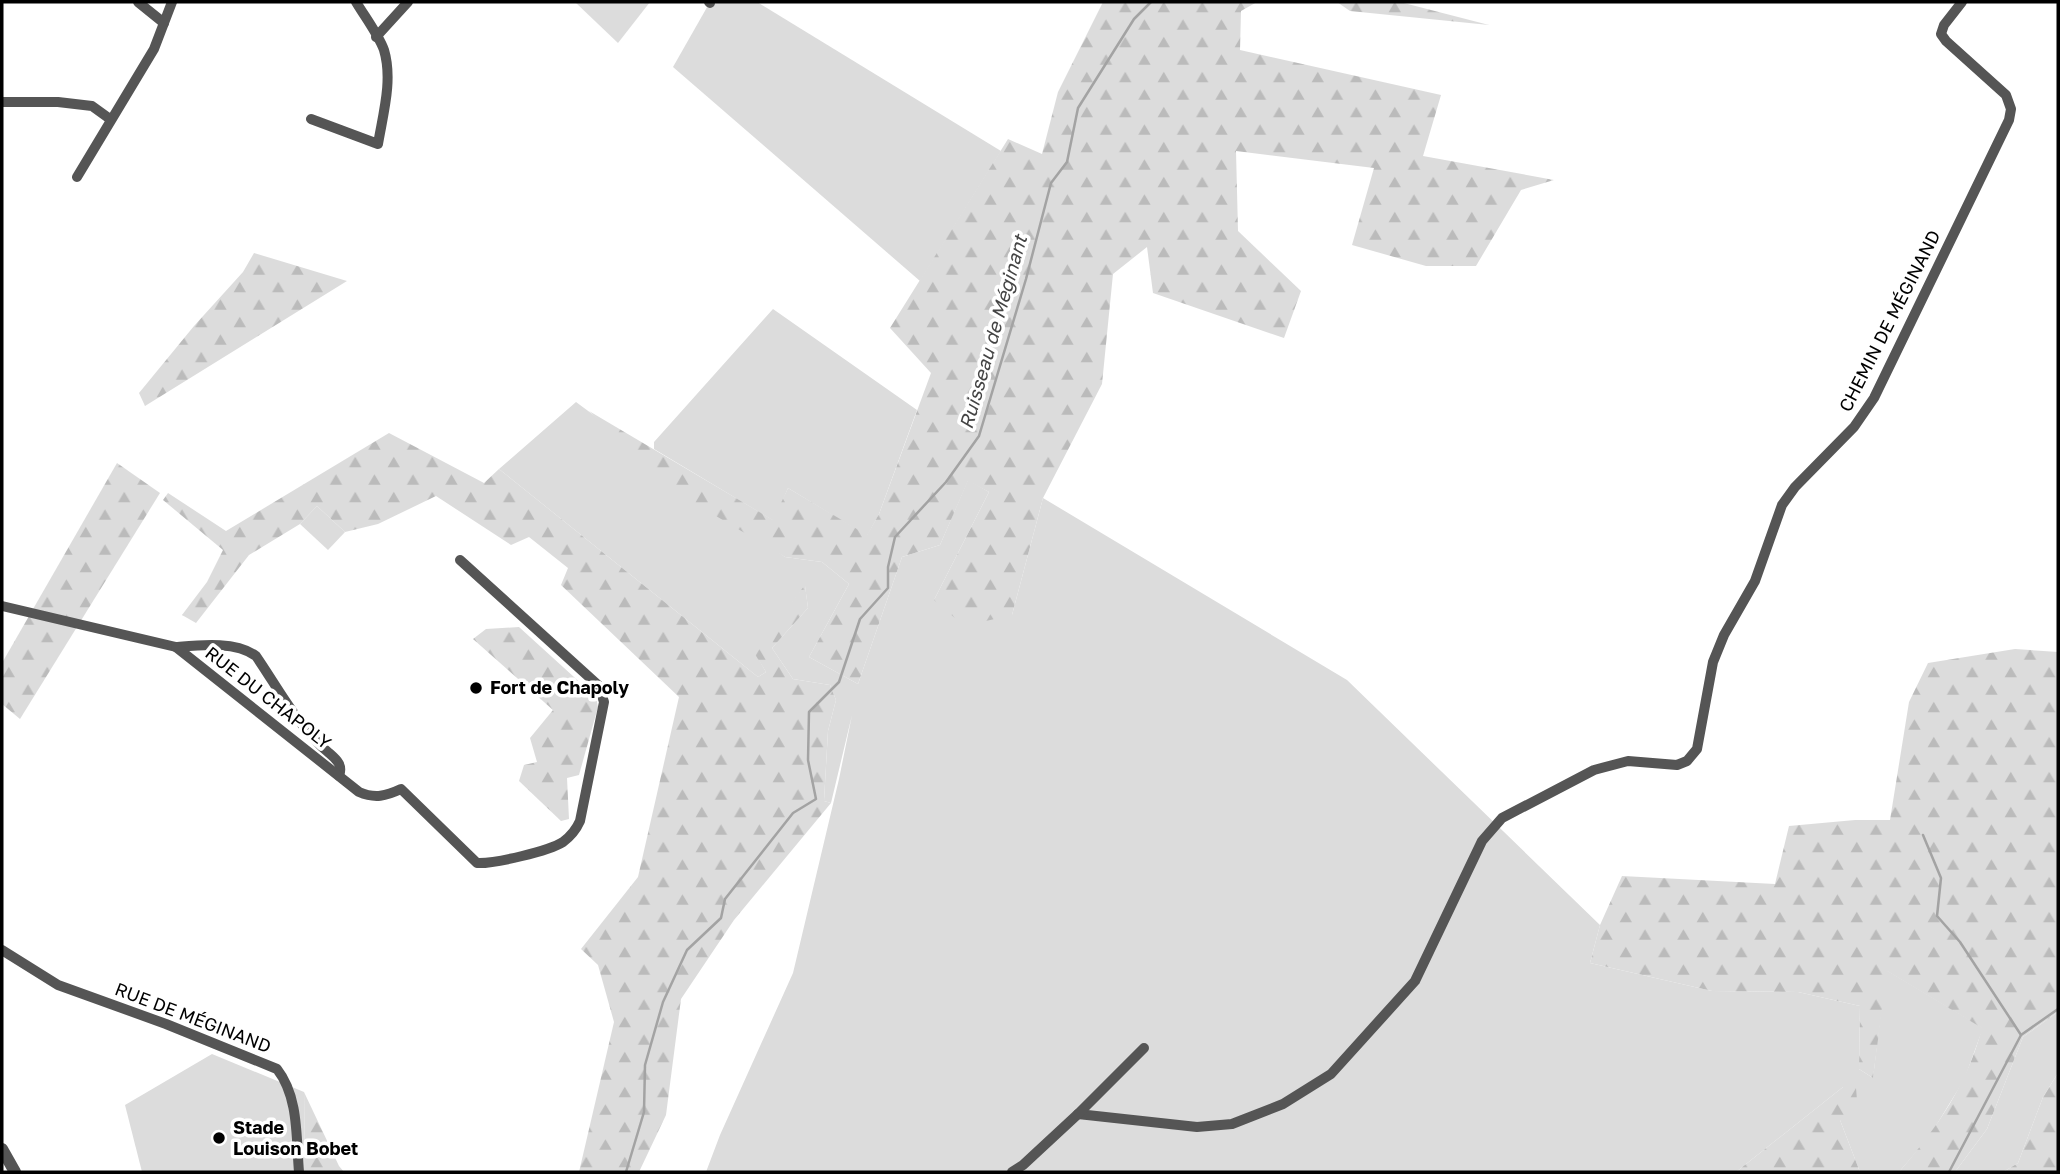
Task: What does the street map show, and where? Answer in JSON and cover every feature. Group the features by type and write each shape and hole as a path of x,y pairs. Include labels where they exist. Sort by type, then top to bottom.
{"street":[{"path":"138,2 164,23"},
{"path":"77,177 154,49 173,2"},
{"path":"311,119 378,144 386,101 387,70 383,49 356,2"},
{"path":"376,37 408,2"},
{"name":"CHEMIN DE MÉGINAND","path":"1078,1114 1197,1127 1232,1124 1283,1104 1331,1074 1415,981 1482,841 1502,818 1594,770 1628,761 1676,765 1687,761 1697,749 1713,662 1724,635 1755,581 1782,505 1795,487 1854,427 1874,398 2009,120 2011,109 2006,95 1945,41 1941,34 1944,25 1962,2"},
{"path":"2,102 58,102 92,106 110,120"},
{"name":"RUE DU CHAPOLY","path":"176,647 359,792 380,797 401,789 477,863 491,864 561,843 575,832 580,821 604,702 599,686 460,560"},
{"name":"RUE DU CHAPOLY","path":"2,606 176,647 196,645 244,649 256,656 316,743 338,761 341,768 339,776"},
{"name":"RUE DE MÉGINAND","path":"2,950 58,985 166,1024 277,1069 287,1082 292,1098 299,1172"},
{"path":"1012,1172 1078,1114 1144,1048"},
{"path":"2,1149 15,1172"}],"green space":[{"path":"575,2 650,2 618,43"},
{"path":"710,2 757,2 1001,151 920,281 673,67"},
{"path":"1103,2 1257,2 1241,11 1240,50 1441,95 1423,156 1554,180 1521,190 1476,266 1426,266 1352,245 1374,168 1236,151 1238,231 1301,291 1284,338 1153,293 1147,247 1113,274 1102,384 1043,498 1012,615 964,626 934,600 989,492 968,481 940,545 902,557 858,684 809,657 849,584 822,562 785,557 679,494 589,411 773,520 788,488 867,535 879,514 931,373 890,328 1008,139 1042,154 1058,92"},
{"path":"1337,2 1400,2 1489,25 1350,11"},
{"path":"254,253 347,281 145,406 139,393 243,272"},
{"path":"773,309 917,410 879,514 867,536 788,488 774,521 654,449 654,442"},
{"path":"576,402 785,557 822,562 849,584 809,657 858,684 902,557 940,545 968,480 989,492 934,600 1012,615 1043,498 1347,680 1600,925 1590,963 1712,991 1798,992 1860,1006 1859,1069 1873,1078 1886,970 1983,1028 1964,1080 1929,1137 1899,1172 1860,1172 1840,1120 1843,1087 1736,1172 706,1172 793,973 852,715 831,803 824,801 828,731 836,700 830,685 793,679 772,648 808,608 805,586 754,651 766,672 758,677 499,469"},
{"path":"389,433 484,483 499,469 758,677 766,672 753,651 805,585 808,608 772,648 793,679 830,685 836,700 828,731 824,801 831,803 734,920 681,999 666,1115 639,1172 579,1172 614,1022 598,965 581,949 638,877 679,697 561,585 568,568 529,537 511,545 436,496 378,524 345,532 317,506 300,524 249,555 196,623 182,615 207,582 223,550 163,500 168,493 226,531"},
{"path":"117,463 160,493 20,719 2,704 2,663"},
{"path":"317,506 345,532 328,550 300,524"},
{"path":"519,627 596,697 598,707 579,775 567,778 569,819 561,821 519,781 524,765 537,762 530,738 553,710 473,639 486,629"},
{"path":"2015,649 2058,652 2058,1012 2023,1037 1987,1129 1955,1172 1899,1172 1949,1105 1968,1068 1982,1028 1887,971 1873,1078 1859,1069 1860,1006 1798,992 1712,991 1590,963 1600,925 1622,876 1775,884 1789,826 1890,820 1909,702 1928,663"},
{"path":"2058,1012 2058,1073 2043,1097 2018,1163 2003,1172 1955,1172 1987,1129 2023,1037"},
{"name":"Stade Louison Bobet","path":"212,1054 304,1092 305,1172 142,1172 125,1105"},
{"path":"2058,1073 2058,1172 2003,1172 2018,1163 2043,1097"},
{"path":"1843,1087 1856,1088 1858,1112 1840,1120 1860,1172 1736,1172"},
{"path":"304,1092 339,1166 344,1172 305,1172"}],"waterway":[{"name":"Ruisseau de Méginant","path":"626,1172 644,1112 645,1065 663,1002 687,950 721,918 725,899 793,813 816,799 808,760 809,712 839,682 860,619 888,588 888,567 895,537 946,482 979,436 1026,279 1051,183 1067,162 1078,108 1134,19 1151,2"},
{"path":"1923,835 1941,878 1937,916 1960,942 2021,1035"},
{"path":"1949,1172 2021,1035 2058,1009"}],"place":[{"name":"Fort de Chapoly","path":"476,688"},
{"name":"Stade Louison Bobet","path":"219,1138"}]}
